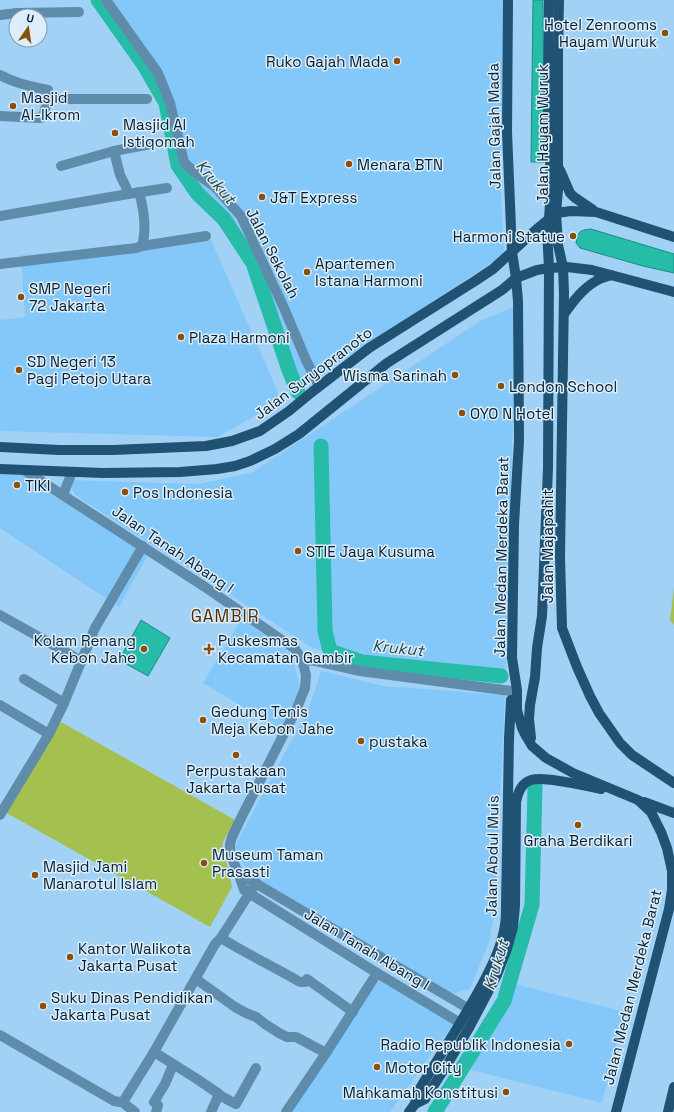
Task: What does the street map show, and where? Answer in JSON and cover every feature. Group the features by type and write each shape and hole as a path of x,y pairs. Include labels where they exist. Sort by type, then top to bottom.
{"main road":[{"name":"Jalan Gajah Mada","path":"508,0 506,132 512,252"},
{"name":"Jalan Hayam Wuruk","path":"549,0 548,108 551,187 553,216 563,267"},
{"name":"Jalan Hayam Wuruk","path":"553,216 558,203 559,0"},
{"path":"558,164 570,193 577,200 596,212 674,237"},
{"path":"532,746 529,732 529,719 542,616 548,468 550,268 547,230 553,216 571,211 596,212"},
{"name":"Jalan Suryopranoto","path":"0,447 59,450 113,450 206,446 232,441 260,431 289,411 369,348 493,268 553,216"},
{"name":"Jalan Medan Merdeka Barat","path":"512,252 518,301 519,441 512,584 512,658 517,690 517,710 522,728 532,746 546,758 573,773 638,800 651,812 667,848 673,878 664,931 616,1112"},
{"path":"0,469 104,473 180,472 235,466 275,450 302,431 387,363 502,290 516,278 537,270 563,267 592,270 674,292"},
{"name":"Jalan Majapahit","path":"563,267 564,314 560,557 562,628 590,696 599,713 620,743 632,755 674,783"},
{"path":"564,314 575,299 586,288 596,280 611,275"},
{"path":"502,290 507,288 510,290 516,295 518,301"},
{"name":"Jalan Abdul Muis","path":"412,1108 425,1098 448,1063 473,1011 490,970 505,925 512,658"},
{"name":"Jalan Abdul Muis","path":"473,1011 497,975 507,949 513,927 515,906 516,802 518,792 524,784 531,780 544,779 621,793"},
{"path":"638,800 674,813"},
{"path":"668,1112 674,1088"}],"street":[{"name":"Jalan Sekolah","path":"106,0 158,73 170,103 184,162 193,171 215,187 241,216 284,308 306,360 315,389"},
{"path":"0,15 17,13 79,12"},
{"path":"0,75 10,81 48,90 48,98 43,117 0,116"},
{"path":"48,98 147,99"},
{"path":"61,166 114,151 151,144"},
{"path":"114,151 120,175 128,194"},
{"path":"0,216 167,188"},
{"path":"139,192 144,209 142,246"},
{"path":"0,264 136,248 206,236"},
{"name":"Jalan Tanah Abang I","path":"24,470 143,546 211,592 294,649 302,660"},
{"path":"63,495 72,472"},
{"path":"1,812 48,734 64,703 95,628 143,546"},
{"path":"0,615 71,655 80,663"},
{"path":"246,892 230,853 230,844 232,837 298,708 305,688 306,674 302,660 316,661 360,671 511,691"},
{"path":"24,680 64,703"},
{"path":"0,705 48,734"},
{"name":"Jalan Tanah Abang I","path":"239,875 473,1011"},
{"path":"121,1102 124,1100 154,1052 253,882"},
{"name":"Jalan Tanah Abang I","path":"246,892 465,1026"},
{"path":"218,941 278,969 300,982 304,982 306,979 353,1012"},
{"path":"286,1112 353,1012 377,973"},
{"path":"196,979 234,1007 256,1017 279,1033 287,1037 296,1037 326,1053"},
{"path":"0,1035 114,1101 121,1102 135,1112"},
{"path":"154,1052 197,1079 234,1108 256,1068"},
{"path":"156,1112 158,1105 154,1102 165,1084 173,1065"},
{"path":"211,1112 219,1095"}],"shaded area":[{"path":"105,0 504,0 500,177 504,255 301,387 257,257 237,224 208,198 184,165 169,96"},
{"path":"533,0 543,0 544,162 531,162"},
{"path":"591,229 674,254 674,273 643,266 580,248 576,243 578,234 584,230"},
{"path":"211,240 282,401 217,437 0,431 0,320 25,317 21,255"},
{"path":"516,306 506,670 334,655 311,647 75,495 67,480 199,484 253,472 480,321"},
{"path":"0,473 29,475 148,555 119,607 0,528"},
{"path":"674,588 674,625 670,620"},
{"path":"242,618 292,655 302,694 285,732 203,683"},
{"name":"Kolam Renang Kebon Jahe","path":"141,620 170,638 148,676 119,660"},
{"path":"321,671 384,686 505,695 495,909 489,942 470,989 452,994 248,873 234,847 309,708"},
{"name":"Museum Taman Prasasti","path":"61,722 235,820 222,844 232,887 210,927 5,812"},
{"path":"374,973 454,1023 390,1112 284,1112"},
{"name":"Radio Republik Indonesia","path":"515,984 625,1012 602,1103 468,1069 499,1021"}],"waterway":[{"name":"Krukut","path":"98,0 144,65 166,103 178,165 197,193 224,219 253,263 289,370 298,392"},
{"name":"Krukut","path":"321,446 325,631 330,651 362,662 501,676"},
{"name":"Krukut","path":"435,1112 504,1001 532,905 535,787"}],"place":[{"name":"Hotel Zenrooms Hayam Wuruk","path":"665,33"},
{"name":"Ruko Gajah Mada","path":"397,61"},
{"name":"Masjid Al-Ikrom","path":"13,106"},
{"name":"Masjid Al Istiqomah","path":"115,133"},
{"name":"Menara BTN","path":"349,164"},
{"name":"J&T Express","path":"262,197"},
{"name":"Harmoni Statue","path":"573,236"},
{"name":"Apartemen Istana Harmoni","path":"307,272"},
{"name":"SMP Negeri 72 Jakarta","path":"21,297"},
{"name":"Plaza Harmoni","path":"181,337"},
{"name":"SD Negeri 13 Pagi Petojo Utara","path":"19,370"},
{"name":"Wisma Sarinah","path":"455,375"},
{"name":"London School","path":"501,386"},
{"name":"OYO N Hotel","path":"462,413"},
{"name":"TIKI","path":"17,485"},
{"name":"Pos Indonesia","path":"125,492"},
{"name":"STIE Jaya Kusuma","path":"298,551"},
{"name":"Kolam Renang Kebon Jahe","path":"144,649"},
{"name":"Puskesmas Kecamatan Gambir","path":"209,649"},
{"name":"Gedung Tenis Meja Kebon Jahe","path":"203,720"},
{"name":"pustaka","path":"361,741"},
{"name":"Perpustakaan Jakarta Pusat","path":"236,755"},
{"name":"Graha Berdikari","path":"578,825"},
{"name":"Museum Taman Prasasti","path":"204,863"},
{"name":"Masjid Jami Manarotul Islam","path":"35,875"},
{"name":"Kantor Walikota Jakarta Pusat","path":"70,957"},
{"name":"Suku Dinas Pendidikan Jakarta Pusat","path":"43,1006"},
{"name":"Radio Republik Indonesia","path":"569,1044"},
{"name":"Motor City","path":"377,1067"},
{"name":"Mahkamah Konstitusi","path":"506,1092"}],"district":[{"name":"GAMBIR","path":"225,616"}]}
